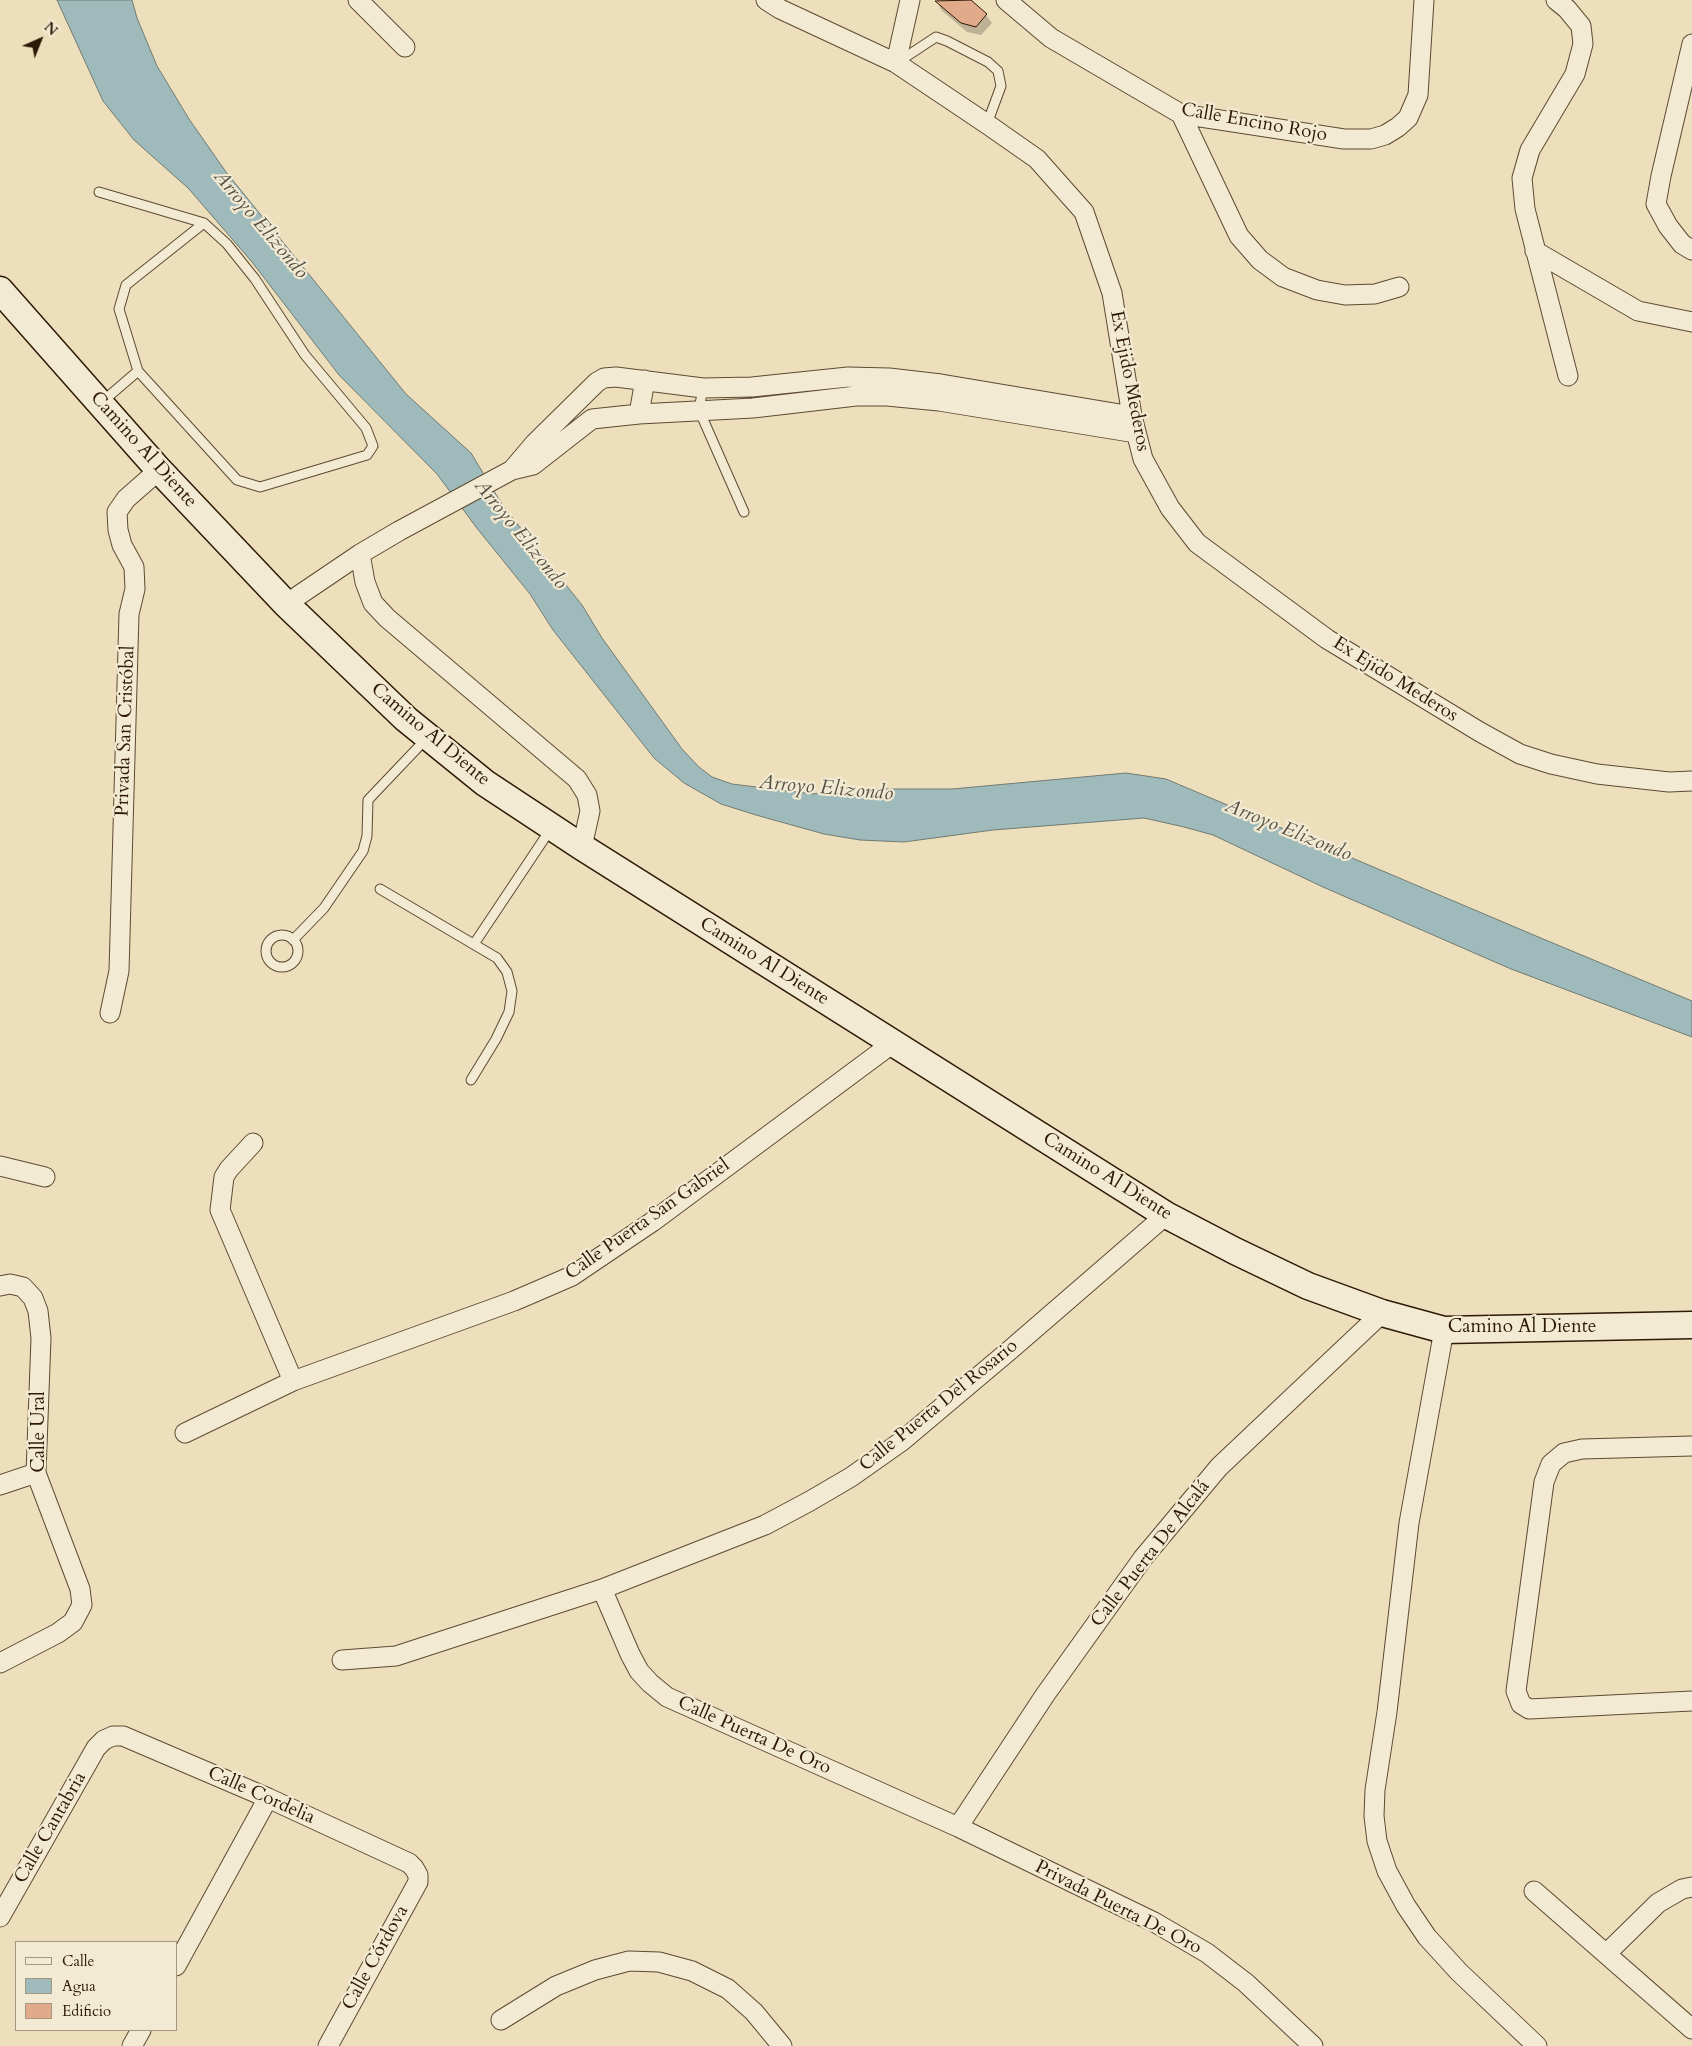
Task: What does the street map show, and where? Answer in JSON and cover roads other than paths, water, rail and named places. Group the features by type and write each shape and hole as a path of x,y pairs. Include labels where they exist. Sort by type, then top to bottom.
{"street":[{"path":"358,0 405,47"},
{"name":"Ex Ejido Mederos","path":"766,0 780,9 896,63 1037,159 1084,212 1112,293 1134,425 1143,459 1165,500 1197,543 1327,638 1480,732 1520,754 1551,764 1597,774 1669,782 1692,781"},
{"path":"896,63 910,0"},
{"name":"Calle Encino Rojo","path":"1006,0 1051,38 1181,114 1344,140 1371,139 1385,135 1408,118 1418,95 1424,0"},
{"path":"1556,0 1567,9 1581,26 1583,44 1575,74 1530,150 1522,178 1535,251 1568,376"},
{"path":"1692,44 1656,204 1668,226 1682,244 1692,250"},
{"path":"1181,114 1239,236 1260,260 1283,277 1317,290 1345,295 1375,294 1399,287"},
{"path":"1535,251 1638,311 1692,322"},
{"name":"Camino Al Diente","path":"0,290 159,470 286,604 406,719 485,783 552,828 1166,1215 1308,1286 1382,1314 1444,1330 1692,1325"},
{"path":"506,474 535,442 597,382 604,378 616,377 702,388 752,387 848,377 889,378 940,393 1134,425"},
{"path":"639,414 645,380"},
{"path":"286,604 360,554 427,516 506,474 533,465 592,419 639,414 753,408 856,396 940,393"},
{"path":"581,398 592,419"},
{"name":"Privada San Cristóbal","path":"110,1014 119,971 129,614 135,589 134,566 122,545 118,530 117,512 126,499 159,470"},
{"path":"360,554 364,582 373,603 387,618 577,779 587,795 590,811 582,847"},
{"name":"Calle Puerta San Gabriel","path":"185,1433 293,1381 514,1301 572,1276 652,1222 893,1043"},
{"path":"253,1144 229,1169 224,1177 220,1210 293,1381"},
{"path":"0,1166 46,1177"},
{"name":"Calle Puerta Del Rosario","path":"342,1660 396,1656 602,1589 764,1525 810,1502 851,1477 909,1435 1166,1215"},
{"name":"Calle Ural","path":"0,1286 10,1284 23,1287 33,1298 38,1311 41,1338 36,1473 80,1589 82,1605 73,1622 58,1633 0,1663"},
{"name":"Calle Puerta De Alcalá","path":"958,1827 1045,1695 1144,1558 1219,1467 1382,1314"},
{"path":"1444,1330 1409,1524 1387,1712 1375,1790 1374,1816 1377,1841 1387,1871 1406,1906 1427,1937 1459,1972 1537,2046"},
{"path":"1692,1446 1582,1449 1564,1453 1551,1464 1544,1482 1516,1691 1521,1704 1529,1709 1692,1701"},
{"path":"0,1485 36,1473"},
{"name":"Calle Puerta De Oro","path":"602,1589 630,1654 640,1671 650,1683 667,1697 958,1827"},
{"name":"Calle Cordelia","path":"104,1740 113,1736 123,1736 268,1798 410,1863 414,1868"},
{"name":"Calle Cantabria","path":"0,1918 96,1748 104,1740"},
{"path":"178,1962 268,1798"},
{"name":"Privada Puerta De Oro","path":"958,1827 1154,1922 1207,1953 1246,1983 1312,2046"},
{"name":"Calle Córdova","path":"328,2046 418,1882 418,1875 414,1868"},
{"path":"1607,1953 1658,1903 1682,1889 1692,1887"},
{"path":"1534,1891 1692,2029"},
{"path":"501,2020 556,1986 595,1970 629,1962 659,1962 692,1971 728,1989 754,2012 782,2046"},
{"path":"132,2046 140,2031"}],"lane":[{"path":"896,63 936,37 988,62 998,71 1001,86 987,124"},
{"path":"99,192 204,223 227,244 255,279 305,355 366,428 374,446 367,455 260,486 237,480 138,371 119,309 126,284 204,223"},
{"path":"100,403 138,371"},
{"path":"702,388 699,410 744,512"},
{"path":"293,940 324,908 363,851 368,836 368,800 428,736"},
{"path":"474,944 552,828"},
{"path":"380,889 497,958 507,972 512,991 509,1012 496,1039 470,1080"}],"water":[{"name":"Arroyo Elizondo","path":"57,0 132,0 137,18 157,66 189,119 226,172 406,394 471,453 503,506 582,605 602,638 682,749 699,767 712,777 732,784 813,794 843,789 952,789 1126,773 1166,779 1692,1001 1692,1037 1511,969 1323,887 1213,835 1184,827 1144,818 993,830 904,842 860,840 824,834 721,804 684,783 654,758 553,630 530,594 476,527 437,474 339,375 252,262 188,188 134,140 103,101"}]}
